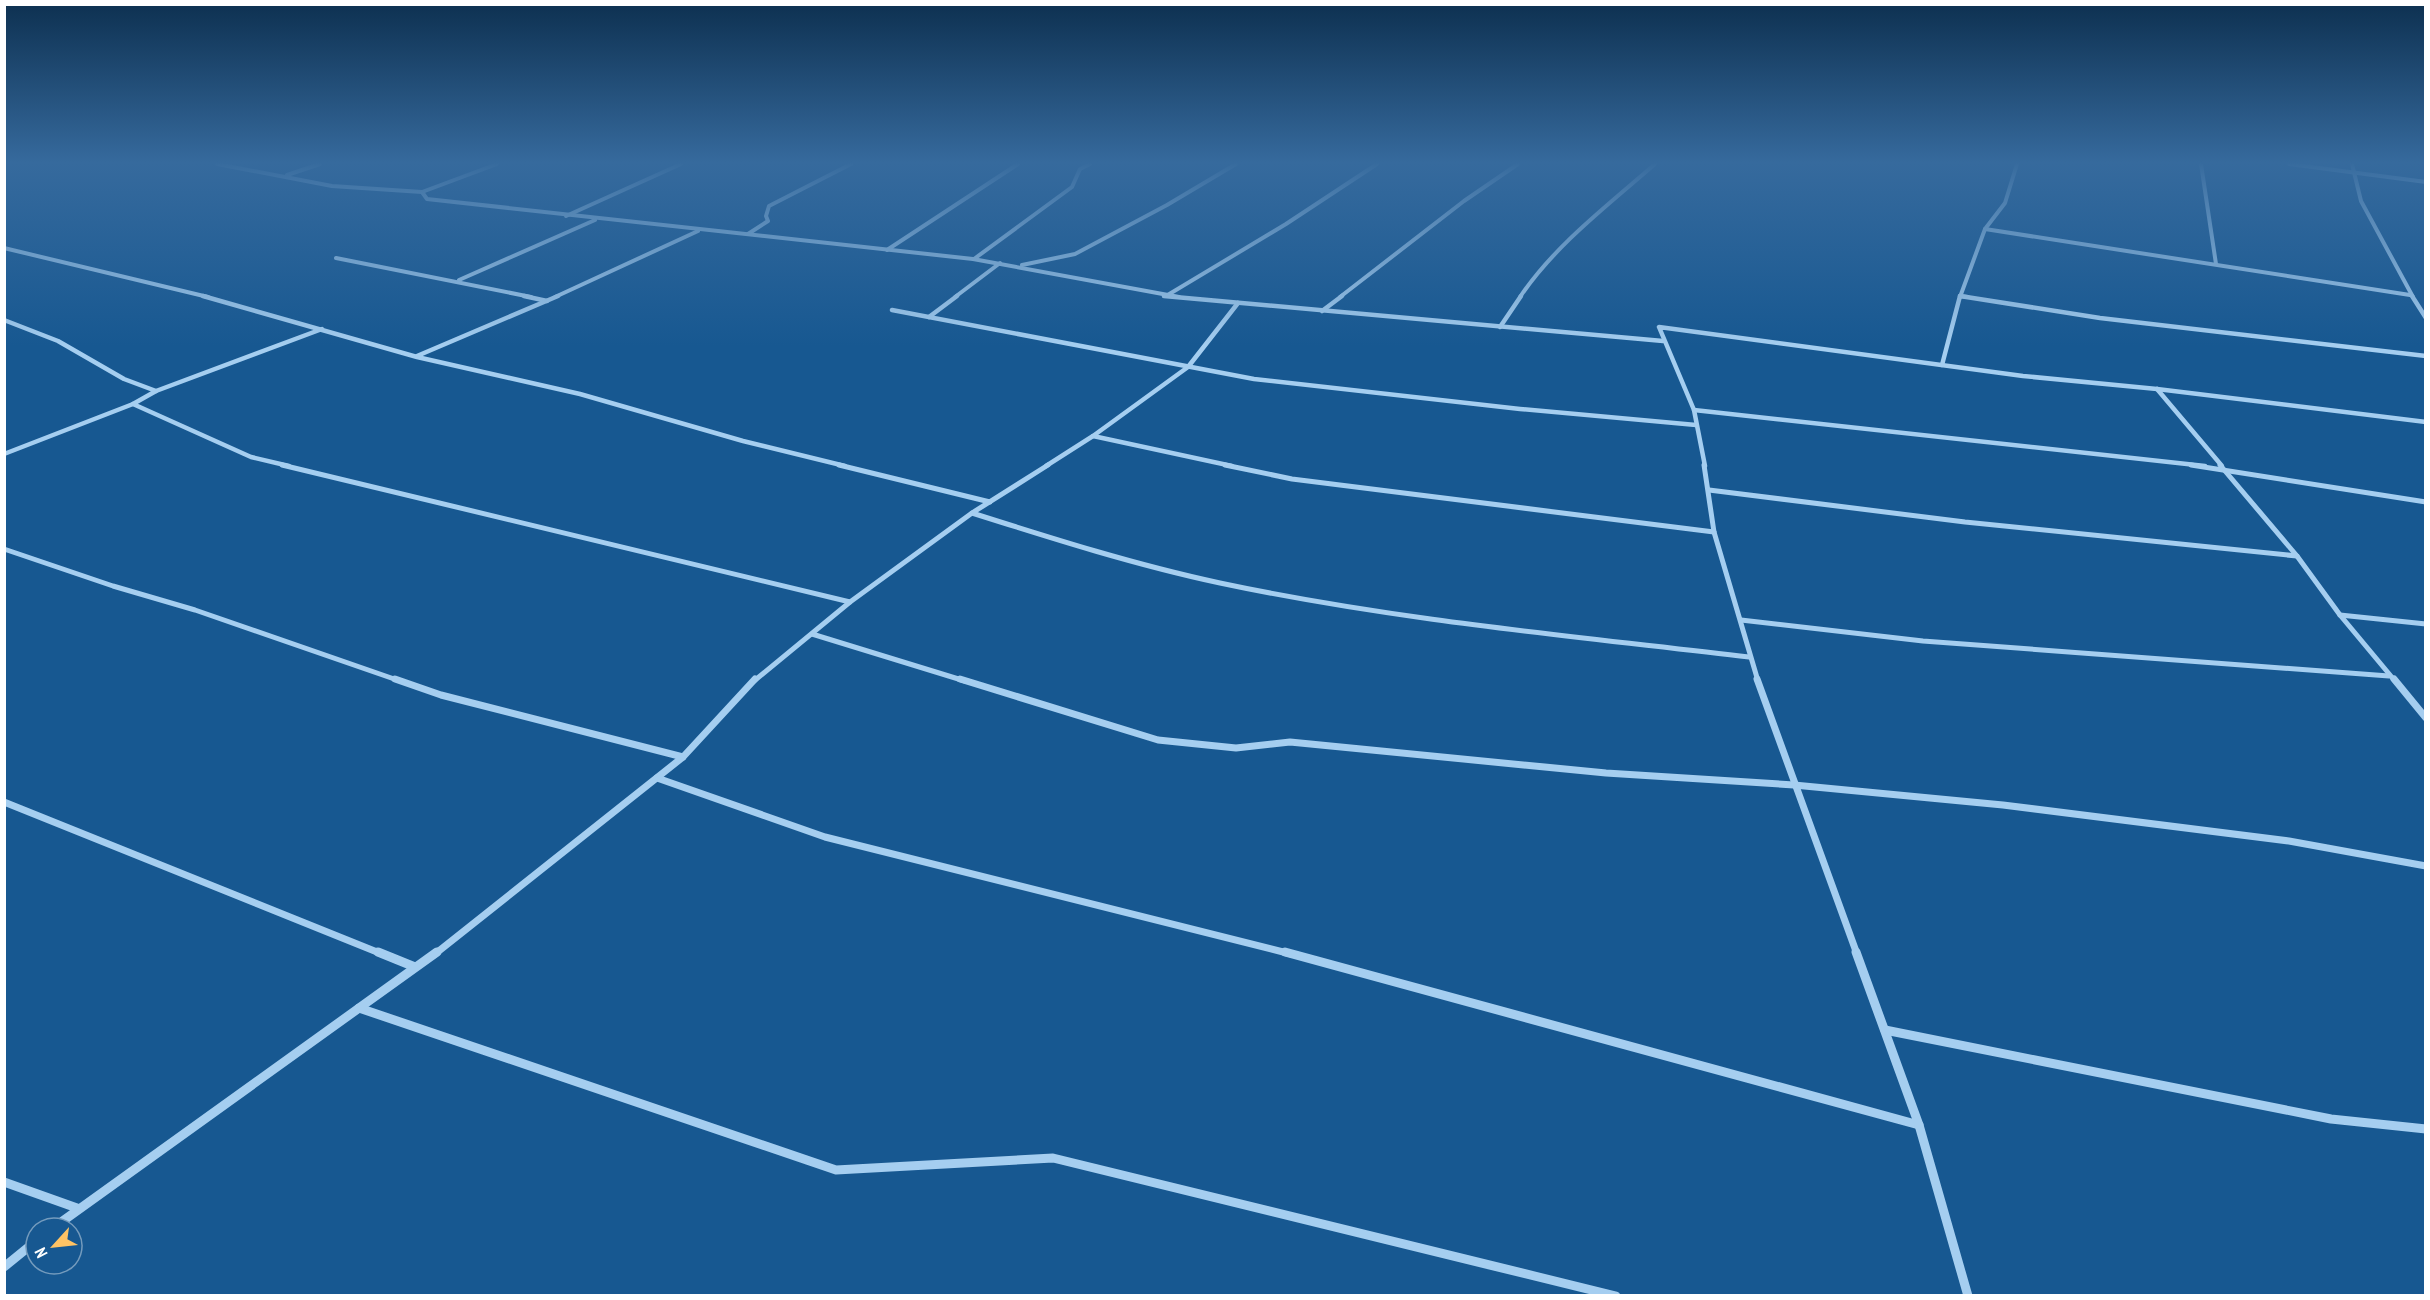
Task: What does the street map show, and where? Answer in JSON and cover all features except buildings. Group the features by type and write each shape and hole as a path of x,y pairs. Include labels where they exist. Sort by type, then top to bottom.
{"street":[{"path":"458,281 585,225"},
{"path":"646,225 973,259 1166,296 1663,341"},
{"path":"747,234 762,225"},
{"path":"886,250 925,225"},
{"path":"973,259 1020,225"},
{"path":"1018,266 1075,254 1131,225"},
{"path":"1166,296 1285,225"},
{"path":"1322,311 1433,225"},
{"path":"1500,327 1532,279 1567,241 1586,225"},
{"path":"1942,365 1960,296 1988,225"},
{"path":"2210,225 2216,264"},
{"path":"2372,225 2391,256 2410,295 2426,318"},
{"path":"1985,229 2410,295"},
{"path":"417,357 548,301 699,231"},
{"path":"4,248 193,293 417,357 580,394 743,441 990,502"},
{"path":"336,258 548,301"},
{"path":"929,317 1000,263"},
{"path":"1960,296 2100,318 2426,356"},
{"path":"67,1216 460,936 683,757 760,674 850,602 972,513 1093,436 1188,367 1238,303"},
{"path":"892,310 1188,367 1300,384 1508,408 1696,425"},
{"path":"4,320 58,341 124,379 156,391"},
{"path":"1968,1296 1919,1125 1749,657 1741,620 1713,532 1709,490 1694,410 1659,327 1942,365 2426,422"},
{"path":"4,454 133,404 156,391 322,329"},
{"path":"2157,389 2297,556 2340,615 2426,718"},
{"path":"133,404 251,457 850,602"},
{"path":"1694,410 2222,468 2426,502"},
{"path":"1093,436 1292,479 1713,532"},
{"path":"1709,490 1965,522 2297,556"},
{"path":"972,513 1090,551 1220,583 1405,616 1749,657"},
{"path":"4,549 112,586 195,610 441,695 683,757"},
{"path":"2340,615 2426,624"},
{"path":"1741,620 1923,641 2389,676"},
{"path":"812,634 1158,740 1236,748 1290,742 1606,773 1794,784 2049,810 2289,841 2426,866"},
{"path":"657,778 825,837 1292,954 1919,1125"},
{"path":"4,802 415,967"},
{"path":"358,1008 836,1170 1053,1158 1616,1296"},
{"path":"1885,1030 2331,1119 2426,1129"},
{"path":"4,1182 77,1208"},
{"path":"4,1267 24,1251"}]}
